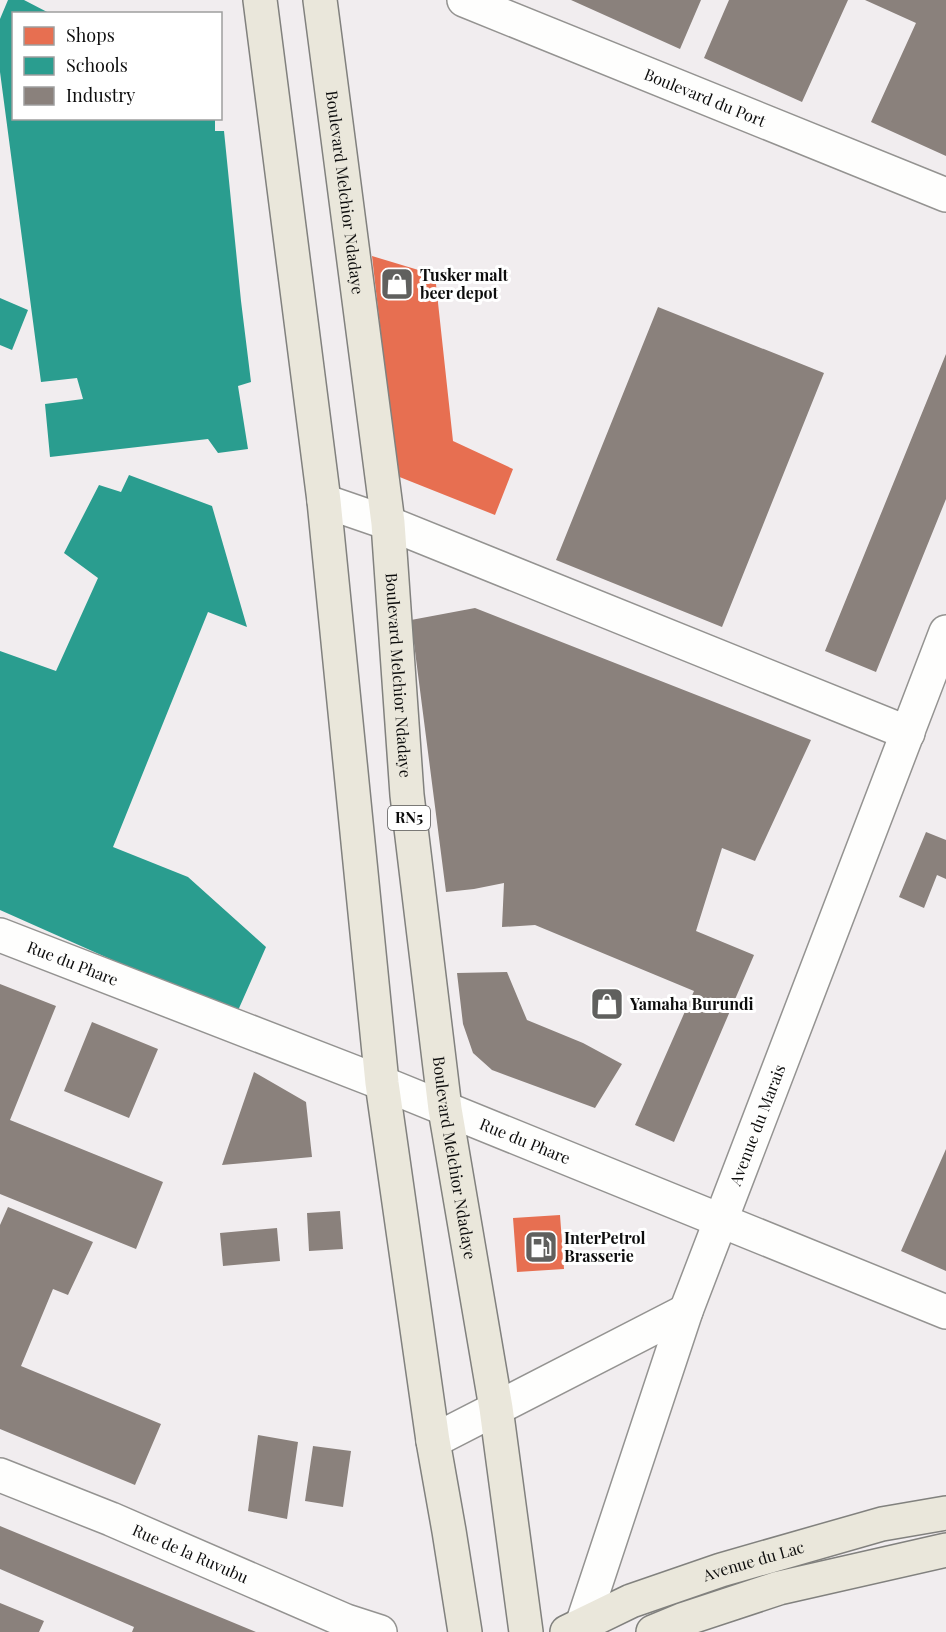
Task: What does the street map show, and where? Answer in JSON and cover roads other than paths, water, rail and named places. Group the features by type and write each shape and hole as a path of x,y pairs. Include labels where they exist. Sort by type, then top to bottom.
{"main road":[{"path":"260,0 324,501 382,1083 433,1441 465,1632"},
{"name":"Boulevard Melchior Ndadaye","path":"320,0 388,523 407,795 445,1109 496,1408 526,1632"},
{"name":"Avenue du Lac","path":"575,1629 631,1600 721,1570 882,1524 946,1513"},
{"name":"Avenue du Lac","path":"653,1632 779,1588 946,1550"}],"street":[{"name":"Boulevard du Port","path":"464,0 946,195"},
{"path":"324,501 388,523 908,733"},
{"name":"Avenue du Marais","path":"575,1629 719,1222 946,632"},
{"name":"Rue du Phare","path":"0,935 382,1083 719,1222 946,1312"},
{"path":"433,1441 686,1311"},
{"name":"Rue de la Ruvubu","path":"0,1475 111,1519 346,1621 380,1632"}],"place":[{"name":"Tusker malt beer depot","path":"397,284"},
{"name":"Yamaha Burundi","path":"607,1004"},
{"name":"InterPetrol Brasserie","path":"541,1247"}]}
